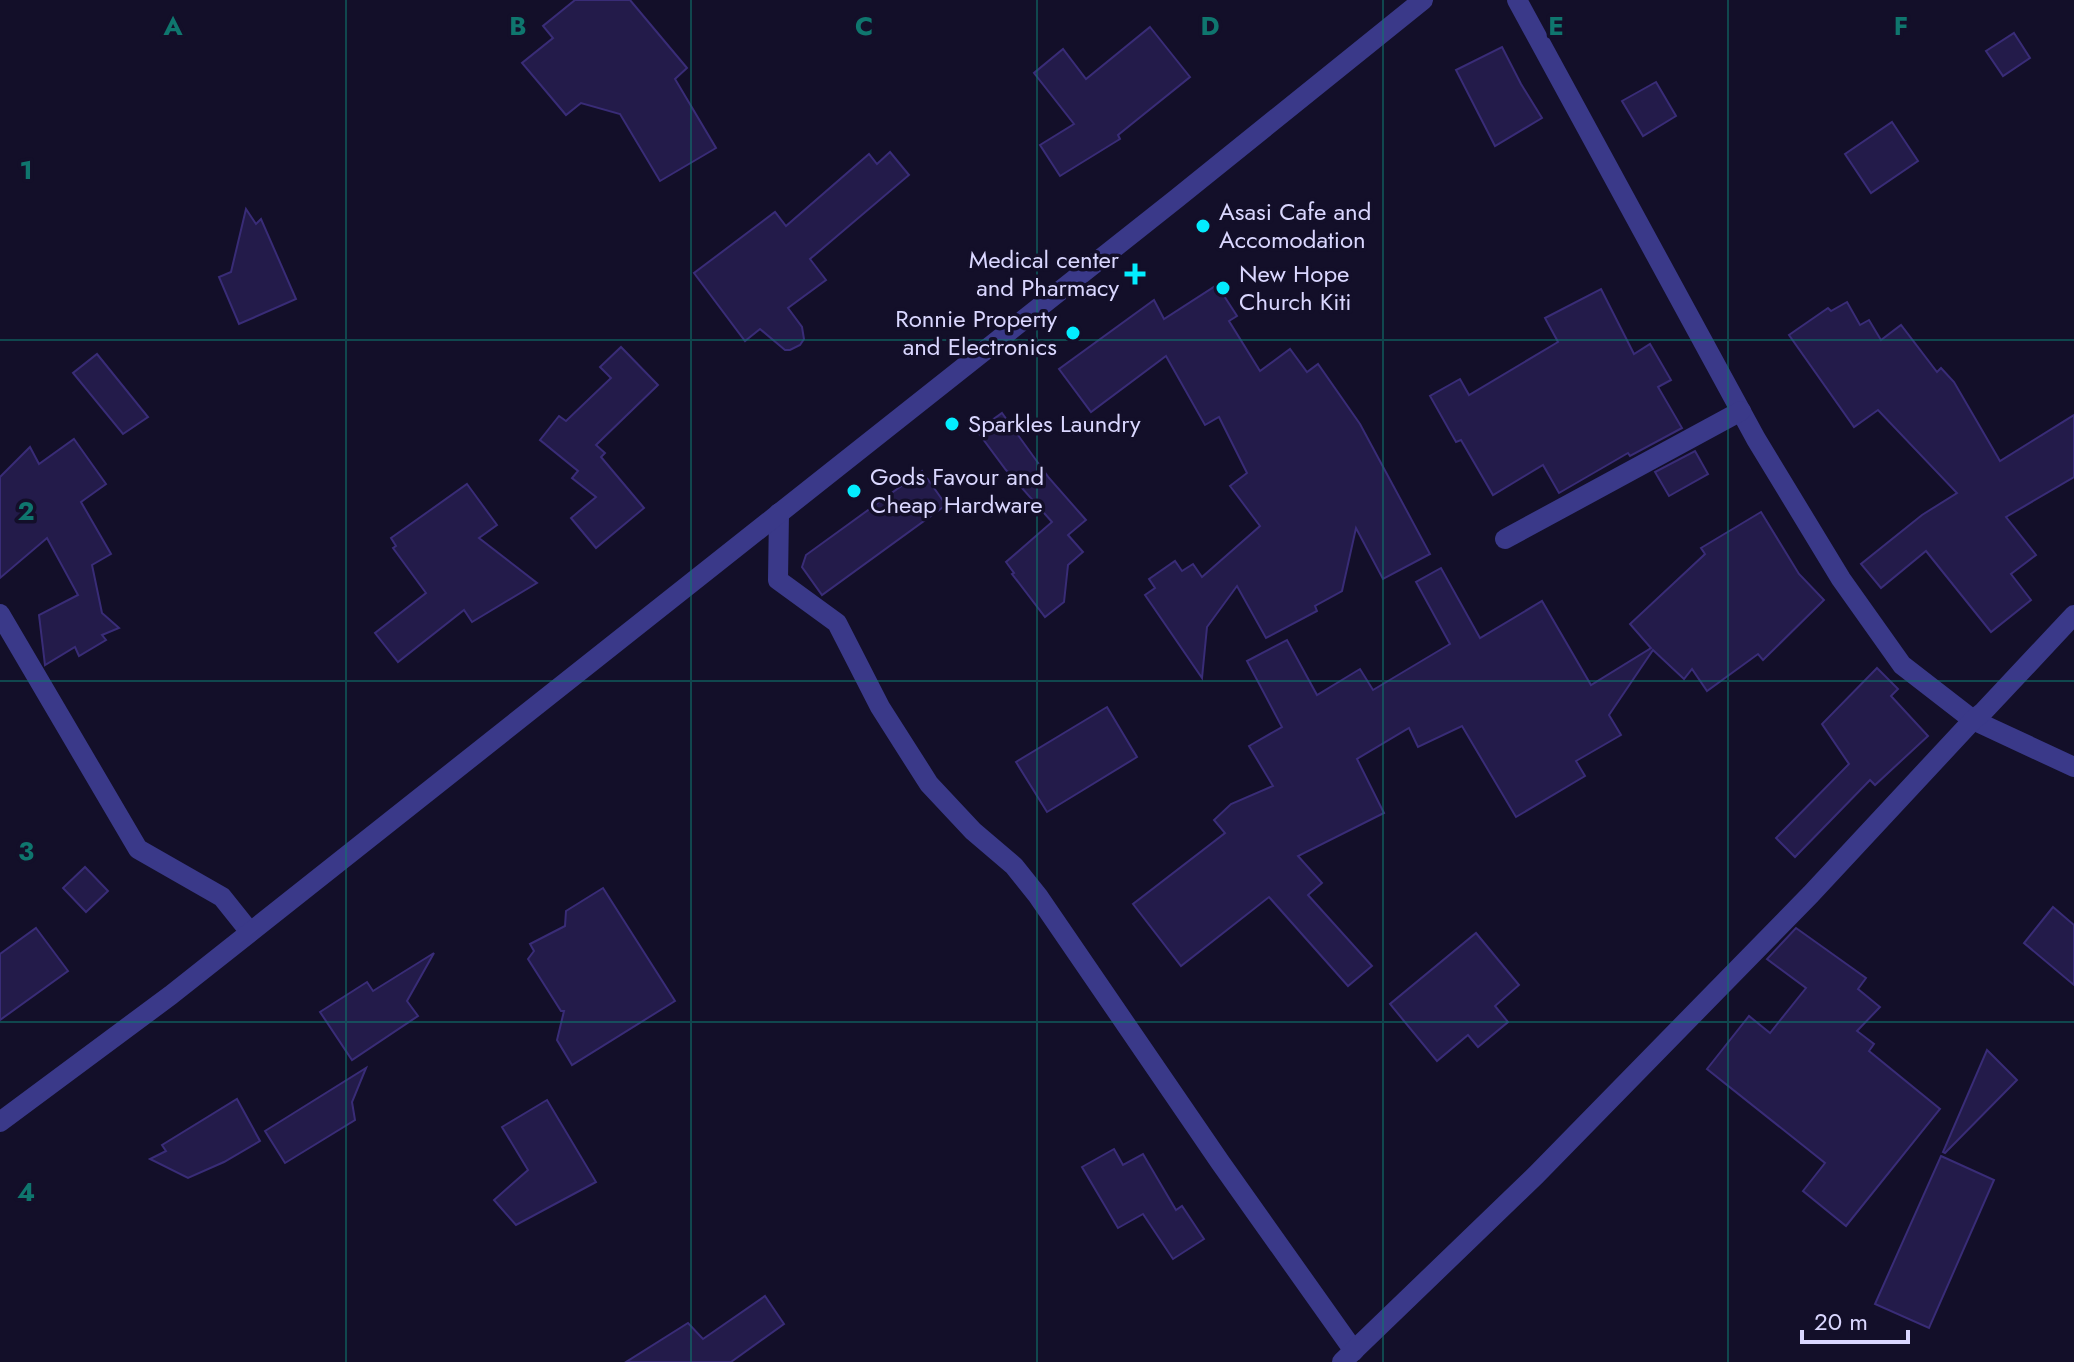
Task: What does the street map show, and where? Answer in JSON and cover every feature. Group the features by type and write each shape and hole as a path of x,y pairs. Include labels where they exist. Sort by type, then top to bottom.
{"street":[{"path":"0,1122 171,995 1423,0"},
{"path":"1517,0 1741,411 1841,579 1902,665 1973,720 2074,767"},
{"path":"1505,539 1741,411"},
{"path":"779,513 778,580 837,623 880,707 929,784 973,831 1014,866 1038,896 1348,1356 1547,1163 1811,894 2074,615"},
{"path":"0,614 138,849 222,897 250,932"}],"building":[{"path":"575,0 630,0 687,68 675,79 716,148 660,181 620,114 581,103 566,115 522,63 553,38 543,26"},
{"path":"1150,27 1190,77 1118,135 1120,139 1060,176 1040,145 1074,124 1034,73 1063,49 1086,79"},
{"path":"2014,33 2030,58 2003,76 1986,51"},
{"path":"1502,47 1542,118 1495,146 1456,70"},
{"path":"1656,82 1676,116 1643,136 1622,101"},
{"path":"1892,122 1918,161 1871,193 1845,154"},
{"path":"890,152 909,175 810,259 826,280 788,308 802,327 804,339 800,345 785,350 760,329 745,341 694,273 775,212 786,226 869,154 877,164"},
{"path":"246,209 256,224 261,219 296,299 239,324 219,277 231,272"},
{"path":"1217,285 1237,316 1229,321 1260,371 1290,349 1307,372 1318,364 1360,424 1430,554 1383,579 1356,528 1342,591 1315,606 1317,611 1266,638 1237,586 1207,627 1202,678 1145,595 1155,588 1149,579 1175,561 1182,571 1193,564 1202,577 1260,526 1230,486 1247,473 1219,417 1205,425 1166,356 1091,412 1059,369 1154,300 1164,319"},
{"path":"1601,289 1634,354 1650,344 1671,380 1658,387 1682,428 1630,456 1628,453 1559,493 1543,465 1493,495 1461,440 1456,442 1430,396 1460,379 1469,395 1558,342 1545,318"},
{"path":"1847,302 1860,325 1869,320 1881,340 1901,325 1937,372 1941,368 1954,382 2000,461 2074,415 2074,477 2006,517 2036,555 2011,574 2031,600 1991,632 1926,551 1881,588 1861,564 1922,515 1957,493 1878,410 1854,427 1789,335 1828,308 1831,311"},
{"path":"621,347 658,385 596,445 605,453 601,457 644,508 596,548 571,518 596,497 572,478 578,471 540,440 559,416 566,421 611,378 600,367"},
{"path":"97,354 148,417 123,434 73,373"},
{"path":"1002,413 1049,478 1086,520 1068,535 1083,552 1068,565 1064,602 1045,617 1006,562 1052,522 1006,470 977,431"},
{"path":"74,439 106,484 81,502 111,554 92,565 102,613 119,628 102,635 106,640 79,656 75,647 45,665 39,615 78,595 47,538 0,578 0,477 30,447 39,464"},
{"path":"1695,451 1708,474 1669,496 1655,472"},
{"path":"922,471 946,505 822,595 802,567 806,555"},
{"path":"467,484 497,525 479,538 537,583 472,622 464,610 398,662 375,633 426,593 393,548 396,546 391,538"},
{"path":"1761,512 1799,574 1824,600 1763,660 1758,654 1707,691 1692,669 1684,679 1653,650 1609,715 1621,735 1576,761 1585,776 1516,817 1462,726 1418,747 1409,728 1357,759 1384,813 1298,856 1322,883 1308,895 1372,966 1348,986 1269,897 1181,966 1133,904 1225,833 1214,820 1231,804 1273,786 1249,746 1282,727 1247,661 1287,640 1317,695 1360,669 1373,690 1450,644 1416,582 1441,568 1480,638 1542,601 1591,685 1651,648 1630,624 1705,554 1701,548"},
{"path":"1877,668 1898,689 1891,696 1928,736 1875,785 1870,780 1795,857 1776,838 1849,764 1822,724"},
{"path":"1107,707 1137,757 1047,812 1016,762"},
{"path":"85,867 108,891 86,912 63,888"},
{"path":"603,888 675,1001 572,1065 557,1040 564,1011 561,1011 528,959 534,951 530,944 565,926 566,911"},
{"path":"2053,907 2074,925 2074,985 2024,943"},
{"path":"36,928 68,971 0,1020 0,954"},
{"path":"1796,928 1866,978 1858,989 1880,1007 1857,1031 1874,1044 1869,1051 1940,1109 1846,1226 1803,1191 1825,1163 1707,1069 1749,1016 1770,1033 1806,988 1767,959"},
{"path":"1476,933 1519,985 1495,1006 1508,1022 1478,1047 1468,1035 1437,1061 1390,1004"},
{"path":"434,953 407,1001 418,1016 352,1060 320,1012 367,982 373,991"},
{"path":"1987,1050 2017,1080 1945,1153 1943,1152"},
{"path":"366,1068 352,1102 355,1120 285,1163 265,1131"},
{"path":"237,1099 260,1141 188,1178 150,1159 166,1151 162,1145"},
{"path":"547,1100 596,1182 516,1225 494,1200 528,1170 502,1127"},
{"path":"1114,1149 1123,1165 1143,1154 1176,1210 1182,1206 1204,1239 1173,1259 1143,1214 1118,1228 1082,1167"},
{"path":"1941,1156 1994,1180 1929,1328 1875,1304"},
{"path":"765,1296 784,1324 731,1362 626,1362 688,1323 703,1339"}],"place":[{"name":"Asasi Cafe and Accomodation","path":"1203,226"},
{"name":"Medical center and Pharmacy","path":"1135,274"},
{"name":"New Hope Church Kiti","path":"1223,288"},
{"name":"Ronnie Property and Electronics","path":"1073,333"},
{"name":"Sparkles Laundry","path":"952,424"},
{"name":"Gods Favour and Cheap Hardware","path":"854,491"}]}
